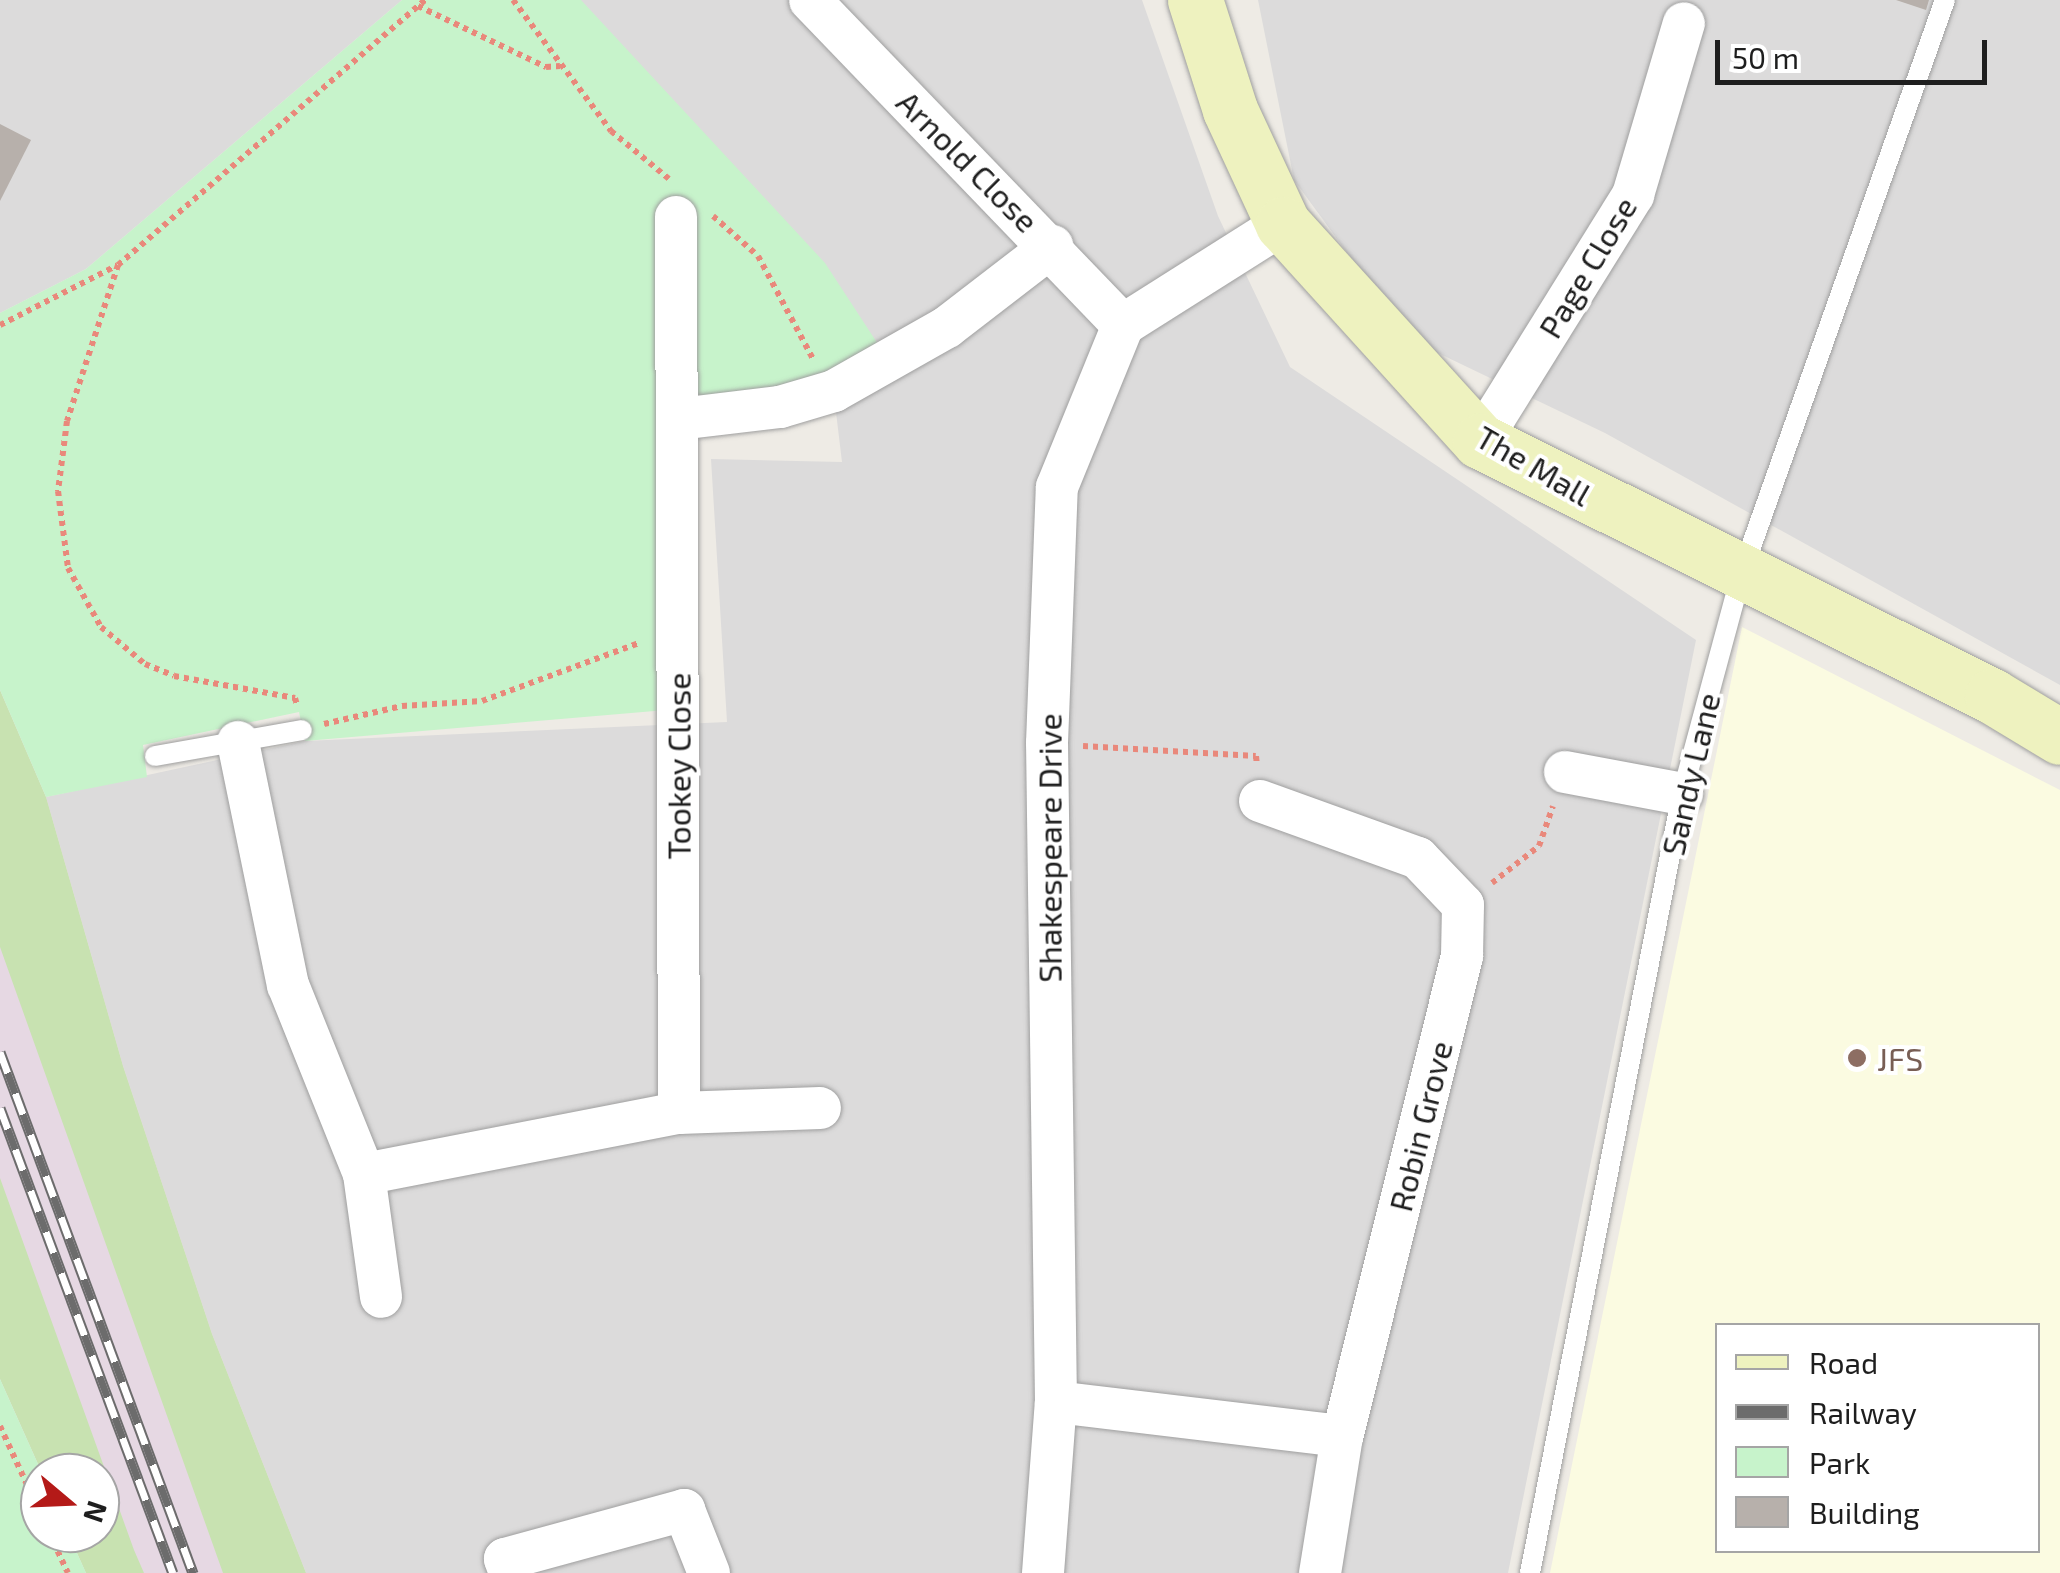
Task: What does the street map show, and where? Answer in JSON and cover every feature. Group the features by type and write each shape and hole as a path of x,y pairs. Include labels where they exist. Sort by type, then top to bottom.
{"street":[{"name":"Arnold Close","path":"810,0 1052,246 1123,325"},
{"name":"The Mall","path":"1195,0 1230,110 1283,224 1480,441 1741,575 1992,696 2060,738"},
{"name":"Page Close","path":"1480,441 1633,195 1684,23"},
{"name":"Tookey Close","path":"676,217 679,1113"},
{"path":"1123,325 1283,224"},
{"path":"679,419 780,407 834,391 947,326 1052,246"},
{"name":"Shakespeare Drive","path":"1043,1573 1056,1402 1047,743 1057,487 1123,325"},
{"path":"238,742 288,985 364,1174 382,1297"},
{"path":"1564,772 1682,794"},
{"path":"1260,801 1418,858 1463,905"},
{"name":"Robin Grove","path":"1320,1573 1342,1436 1462,956 1463,905"},
{"path":"364,1174 679,1113 820,1108"},
{"path":"1056,1402 1342,1436"},
{"path":"510,1573 506,1558 684,1510 709,1573"}],"lane":[{"name":"Sandy Lane","path":"1530,1573 1682,794 1741,575 1945,0"},
{"path":"155,756 302,730"}],"path":[{"path":"0,325 118,265 425,0"},
{"path":"418,6 546,67 560,66"},
{"path":"118,265 67,420 58,491 68,568 101,627 145,664 174,676 295,698 302,730 402,706 482,701 678,630"},
{"path":"1047,743 1256,756 1260,801"},
{"path":"1463,905 1539,846 1564,772"},
{"path":"0,1426 20,1469"}],"shaded area":[{"path":"0,0 402,0 86,269 0,313"},
{"path":"576,0 1142,0 1218,216 1290,367 1696,640 1508,1573 306,1573 212,1334 123,1066 46,797 305,741 727,722 711,459 842,462 821,288"},
{"path":"1258,0 2060,0 2060,685 1605,433 1411,340 1294,180"},
{"name":"JFS","path":"1742,627 2060,790 2060,1573 1550,1573"},
{"path":"0,690 46,797 123,1066 212,1334 306,1573 86,1573 77,1553 120,1553 120,1453 33,1453 0,1379"}],"green space":[{"path":"402,0 581,0 825,263 889,361 679,420 678,709 305,741 299,712 143,745 147,777 46,797 0,690 0,313 86,269"},
{"path":"0,690 46,797 123,1066 212,1334 306,1573 223,1573 0,947"},
{"path":"0,1178 99,1453 33,1453 0,1379"},
{"path":"0,1379 33,1453 20,1453 20,1553 77,1553 86,1573 0,1573"},
{"path":"120,1511 144,1573 86,1573 77,1553 120,1553"}],"building":[{"path":"1896,0 1929,0 1926,10"},
{"path":"0,124 31,140 0,201"}],"railway":[{"path":"0,1052 193,1573"},
{"path":"0,1108 173,1573"}],"place":[{"name":"JFS","path":"1857,1058"}]}
